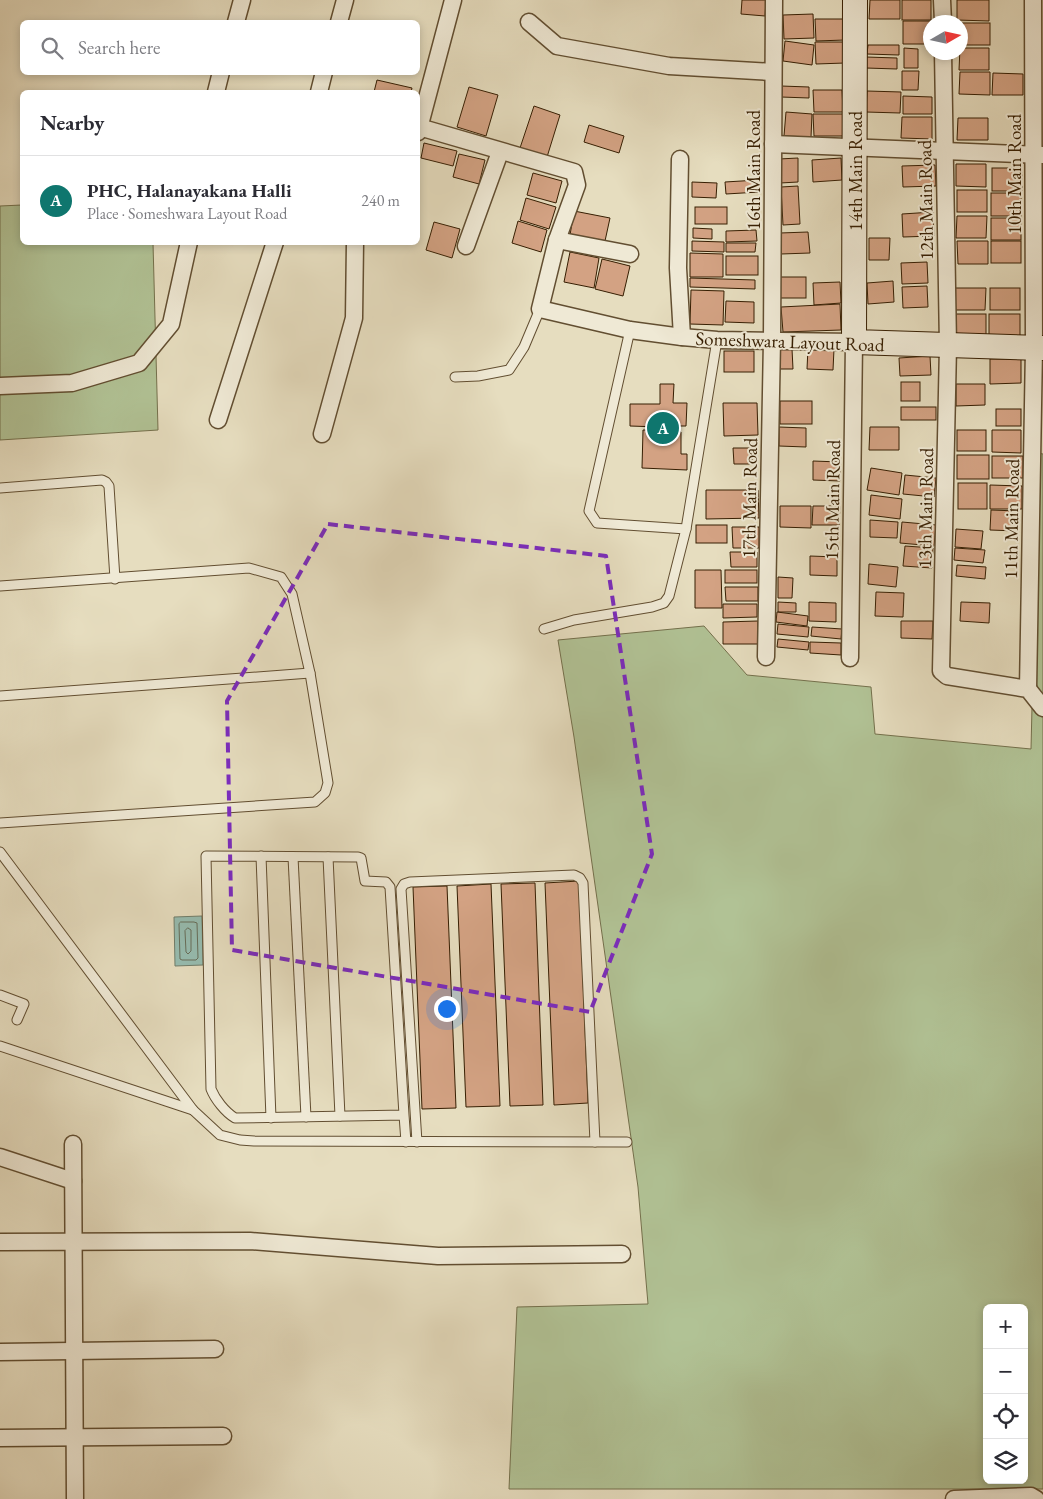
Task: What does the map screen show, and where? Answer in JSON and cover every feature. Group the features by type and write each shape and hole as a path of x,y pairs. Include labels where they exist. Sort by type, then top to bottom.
{"street":[{"path":"237,20 242,0"},
{"path":"340,20 345,0"},
{"path":"420,123 454,0"},
{"name":"16th Main Road","path":"772,340 774,0"},
{"name":"14th Main Road","path":"854,342 855,0"},
{"path":"942,0 943,15"},
{"name":"10th Main Road","path":"1033,0 1038,155 1038,348"},
{"path":"529,22 557,46 669,66 773,72"},
{"name":"12th Main Road","path":"943,60 948,346"},
{"path":"216,90 220,75"},
{"path":"320,90 323,75"},
{"path":"420,131 574,172 577,185 557,240 540,309"},
{"path":"773,144 1038,155"},
{"path":"466,246 500,152"},
{"path":"680,159 678,268 682,337"},
{"path":"557,240 630,254"},
{"path":"0,386 72,384 139,363 171,324 188,245"},
{"path":"218,420 274,245"},
{"path":"322,434 354,318 355,245"},
{"name":"Someshwara Layout Road","path":"540,309 630,330 717,340 1038,348"},
{"name":"17th Main Road","path":"766,657 772,340"},
{"name":"15th Main Road","path":"850,658 854,342"},
{"name":"13th Main Road","path":"948,346 941,671 947,676 1028,689"},
{"name":"11th Main Road","path":"1028,689 1038,348"},
{"path":"1028,689 1043,708"},
{"path":"73,1144 75,1499"},
{"path":"0,1157 73,1181"},
{"path":"0,1242 250,1241 438,1256 622,1254"},
{"path":"0,1352 215,1349"},
{"path":"0,1438 223,1436"},
{"path":"954,1499 1031,1496 1036,1499"}],"lane":[{"path":"455,376 478,376 509,370 524,347 540,309"},
{"path":"630,330 589,510 597,522 686,529"},
{"path":"544,629 574,620 652,607 664,603 669,596 686,529 717,340"},
{"path":"0,488 102,480 106,482 109,486 115,579"},
{"path":"0,586 249,568 281,577 292,594 310,673 328,783 324,793 315,802 0,823"},
{"path":"0,696 310,673"},
{"path":"0,852 193,1110 220,1134 254,1142 627,1142"},
{"path":"261,856 271,1118"},
{"path":"404,1116 235,1118 213,1094 211,1089 205,857 360,857 365,881 386,882 390,887 406,1142"},
{"path":"293,857 306,1117"},
{"path":"328,857 340,1116"},
{"path":"417,1142 401,889 404,884 410,882 574,875 580,878 583,883 595,1142"},
{"path":"0,995 24,1004 17,1020"},
{"path":"0,1046 193,1110"}],"highlighted area":[{"path":"328,524 606,556 652,854 590,1012 232,950 227,701"}],"green space":[{"path":"20,205 20,245 153,245 158,430 0,440 0,206"},
{"path":"1038,453 1043,454 1043,1489 509,1489 517,1307 648,1304 638,1187 574,737 558,640 704,626 747,675 871,687 875,734 1031,749"}],"water":[{"path":"202,916 203,965 175,966 174,917"}],"building":[{"path":"742,0 766,0 765,16 741,14"},
{"path":"870,0 900,0 900,19 869,19"},
{"path":"902,0 931,0 931,15 923,15 923,20 902,20"},
{"path":"957,0 989,0 989,21 968,20 968,15 957,15"},
{"path":"813,14 814,38 784,39 783,15"},
{"path":"815,19 845,19 845,40 816,41"},
{"path":"903,21 923,21 923,44 903,44"},
{"path":"968,23 990,23 990,45 968,45"},
{"path":"785,41 814,45 812,65 783,61"},
{"path":"815,42 844,42 845,63 816,64"},
{"path":"868,45 899,45 899,55 867,54"},
{"path":"904,48 918,49 918,68 904,68"},
{"path":"968,48 989,48 989,70 959,70 959,60 968,60"},
{"path":"866,57 897,58 897,69 866,68"},
{"path":"902,71 919,71 918,90 902,90"},
{"path":"960,72 990,72 990,95 959,94"},
{"path":"993,73 1023,74 1023,95 992,95"},
{"path":"377,80 412,88 412,90 374,90"},
{"path":"781,86 809,87 809,98 781,97"},
{"path":"469,87 498,95 486,136 457,127"},
{"path":"813,90 842,90 843,112 814,112"},
{"path":"867,91 901,92 900,113 866,112"},
{"path":"903,96 932,97 932,114 903,114"},
{"path":"534,106 560,115 547,157 520,148"},
{"path":"786,112 812,114 811,137 784,136"},
{"path":"813,114 843,114 843,136 814,136"},
{"path":"902,117 932,117 932,139 901,138"},
{"path":"958,118 988,118 988,140 957,140"},
{"path":"589,125 624,136 619,153 584,142"},
{"path":"424,143 457,151 453,166 421,158"},
{"path":"459,154 485,160 479,184 453,177"},
{"path":"798,158 798,182 780,183 779,159"},
{"path":"841,158 842,180 813,182 812,160"},
{"path":"956,164 986,164 986,187 956,186"},
{"path":"935,165 936,186 903,187 902,166"},
{"path":"992,168 1022,168 1022,191 992,191"},
{"path":"533,173 562,181 556,203 527,195"},
{"path":"758,180 759,192 726,194 725,182"},
{"path":"692,182 717,183 716,198 692,197"},
{"path":"798,186 800,224 783,225 781,187"},
{"path":"957,190 987,190 987,212 957,212"},
{"path":"991,193 1021,193 1021,216 991,216"},
{"path":"526,198 556,207 549,229 520,220"},
{"path":"695,207 727,207 727,224 695,224"},
{"path":"574,211 610,218 605,241 570,235"},
{"path":"933,212 934,236 903,237 902,214"},
{"path":"957,216 987,216 986,238 956,238"},
{"path":"991,218 1021,218 1021,240 991,240"},
{"path":"518,221 547,230 541,252 512,243"},
{"path":"434,222 460,229 452,258 426,250"},
{"path":"693,228 712,229 712,239 693,238"},
{"path":"756,230 757,241 726,242 726,231"},
{"path":"808,232 810,253 781,254 780,233"},
{"path":"869,238 890,238 889,260 869,260"},
{"path":"692,241 724,242 724,252 692,251"},
{"path":"957,241 988,241 988,264 958,264"},
{"path":"991,241 1021,241 1021,263 991,263"},
{"path":"726,243 756,243 755,252 726,252"},
{"path":"570,252 599,258 594,288 564,282"},
{"path":"690,253 723,254 723,277 690,277"},
{"path":"726,256 758,256 758,275 726,275"},
{"path":"602,259 630,266 623,296 595,289"},
{"path":"927,262 928,283 902,284 901,263"},
{"path":"778,277 806,277 806,298 778,298"},
{"path":"690,278 755,280 755,289 690,287"},
{"path":"893,281 894,302 868,304 867,283"},
{"path":"840,282 841,303 814,305 813,283"},
{"path":"927,286 928,307 903,308 902,287"},
{"path":"955,288 986,288 985,310 955,310"},
{"path":"990,288 1020,288 1020,310 990,310"},
{"path":"691,290 724,291 723,325 690,324"},
{"path":"726,301 754,302 754,323 725,322"},
{"path":"840,304 841,330 783,332 781,307"},
{"path":"956,314 986,314 986,336 956,336"},
{"path":"989,314 1020,314 1020,336 989,336"},
{"path":"808,348 834,349 833,370 807,369"},
{"path":"778,349 792,349 793,369 778,369"},
{"path":"724,351 754,351 754,372 724,372"},
{"path":"930,356 931,375 900,376 899,358"},
{"path":"990,359 1021,359 1021,383 990,384"},
{"path":"901,382 920,382 920,401 901,401"},
{"path":"660,384 674,384 673,403 687,403 686,426 667,426 667,431 681,432 681,454 687,454 687,470 642,468 643,430 660,430 660,427 630,426 630,404 660,404"},
{"path":"956,384 985,384 985,405 956,406"},
{"path":"780,401 812,401 812,424 780,424"},
{"path":"723,403 757,403 758,435 724,436"},
{"path":"901,407 936,407 936,420 901,420"},
{"path":"996,409 1021,409 1021,426 996,426"},
{"path":"779,427 806,428 806,447 779,446"},
{"path":"870,427 899,427 899,450 869,450"},
{"path":"957,430 986,430 986,451 957,451"},
{"path":"992,430 1021,430 1021,453 992,452"},
{"path":"733,448 752,448 752,464 734,464"},
{"path":"957,455 989,455 989,479 957,479"},
{"path":"992,456 1023,456 1023,478 992,478"},
{"path":"813,461 840,462 840,481 813,480"},
{"path":"871,468 902,473 899,495 867,490"},
{"path":"905,475 936,478 934,497 903,494"},
{"path":"958,483 987,483 987,509 958,509"},
{"path":"990,485 1022,486 1022,509 990,509"},
{"path":"706,490 758,490 759,518 706,519"},
{"path":"871,495 902,499 900,519 869,515"},
{"path":"780,506 811,506 811,528 780,527"},
{"path":"813,506 840,506 839,525 812,525"},
{"path":"991,510 1018,511 1017,531 990,530"},
{"path":"870,520 898,522 897,538 870,537"},
{"path":"902,522 936,525 934,546 900,543"},
{"path":"696,525 727,525 727,543 696,543"},
{"path":"732,527 759,527 759,548 733,548"},
{"path":"956,529 983,531 981,549 955,547"},
{"path":"905,546 933,548 932,568 903,566"},
{"path":"955,548 985,550 983,563 954,560"},
{"path":"730,552 757,552 757,567 731,567"},
{"path":"810,556 837,557 837,576 810,575"},
{"path":"869,564 898,567 896,587 868,584"},
{"path":"957,565 986,567 985,579 956,576"},
{"path":"695,570 721,570 722,608 695,608"},
{"path":"725,570 757,570 757,583 725,583"},
{"path":"778,577 793,578 792,598 778,598"},
{"path":"725,587 758,587 758,601 726,601"},
{"path":"876,592 904,593 903,617 875,616"},
{"path":"778,602 796,603 796,612 778,612"},
{"path":"809,602 836,603 836,622 809,621"},
{"path":"961,602 990,603 989,623 960,621"},
{"path":"723,604 757,604 757,617 723,618"},
{"path":"777,612 808,616 807,626 776,622"},
{"path":"758,621 758,644 723,644 723,622"},
{"path":"901,621 933,621 932,639 901,638"},
{"path":"778,624 809,627 808,637 777,634"},
{"path":"812,627 842,629 841,639 811,636"},
{"path":"778,639 809,642 808,650 777,647"},
{"path":"810,642 841,643 841,655 810,653"},
{"path":"579,881 588,1103 554,1105 545,883"},
{"path":"535,883 543,1105 510,1106 501,884"},
{"path":"491,884 500,1106 466,1107 457,886"},
{"path":"447,886 456,1108 422,1109 413,887"}],"place":[{"name":"PHC, Halanayakana Halli","path":"663,428"}]}
